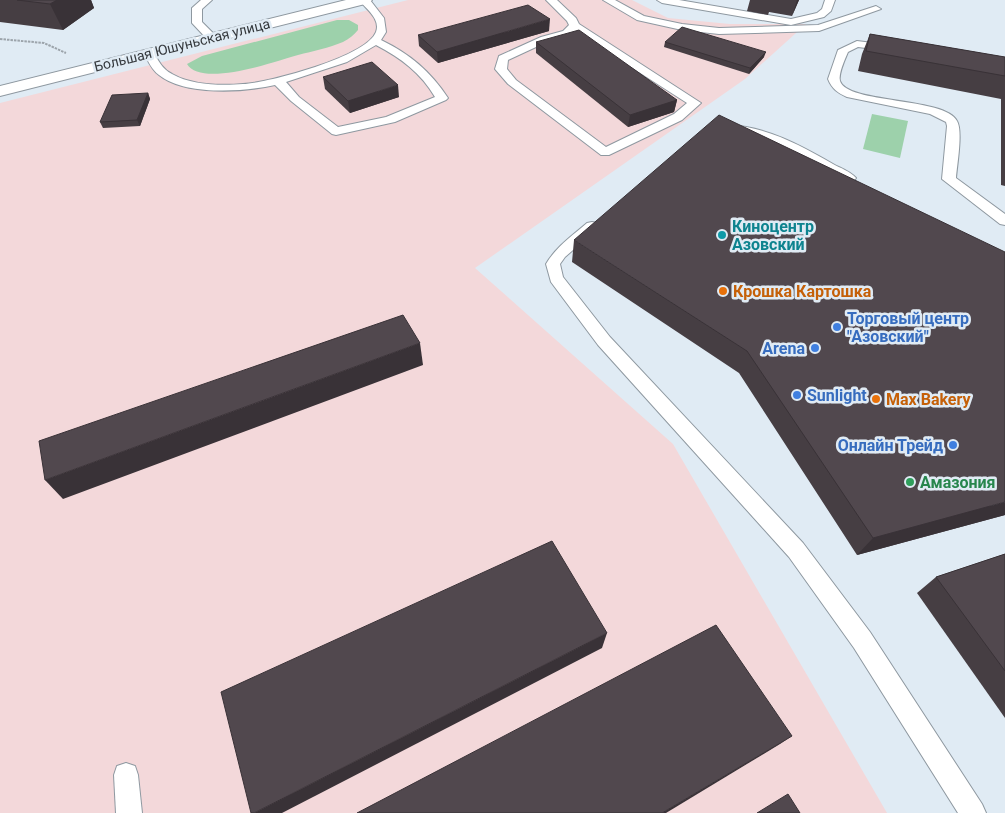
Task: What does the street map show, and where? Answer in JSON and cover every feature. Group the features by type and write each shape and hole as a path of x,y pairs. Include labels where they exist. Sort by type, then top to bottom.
{"street":[{"name":"Большая Юшуньская улица","path":"0,91 364,0"}],"lane":[{"path":"207,0 197,8 197,23 212,38"},
{"path":"149,53 162,73 191,84 222,88 250,87 278,81 335,63 360,52 376,42 381,31 380,17 364,0"},
{"path":"551,0 572,20 574,26 694,103 678,117 604,152 512,82 501,69 503,58 545,38 567,33 574,26"},
{"path":"608,0 642,18 682,27 719,31 819,28 876,9"},
{"path":"662,0 791,22 820,15 826,11 830,0"},
{"path":"278,81 295,99 336,131 373,126 416,111 442,98 431,79 414,64 376,42"},
{"path":"896,50 868,44 848,46 843,50 834,79 836,85 842,91 851,95 932,111 950,120 953,126 949,179 1005,221"},
{"path":"715,131 739,128 761,132 866,186"},
{"path":"604,216 560,254 553,264 556,278 604,341 796,550 862,640 973,813"},
{"path":"126,774 129,813"}],"path":[{"path":"0,39 44,43 67,54"}],"shaded area":[{"path":"408,0 632,0 668,18 730,24 806,24 745,79 475,268 673,444 887,813 0,813 0,103"}],"green space":[{"path":"337,20 349,20 358,25 358,30 345,41 327,48 257,67 223,73 207,74 195,71 187,64 202,56"},
{"path":"872,114 908,121 900,158 863,149"}],"building":[{"path":"17,0 57,0 50,4"},
{"path":"528,5 550,19 437,52 418,35"},
{"path":"682,27 766,52 750,68 665,42"},
{"path":"579,30 677,100 630,115 536,42"},
{"path":"870,34 1005,57 1005,76 866,51"},
{"path":"372,62 398,85 348,101 323,77"},
{"path":"148,93 137,120 100,122 112,95"},
{"name":"Торговый центр \"Азовский\"","path":"719,115 1005,252 1005,502 873,538 747,351 574,240"},
{"path":"403,315 420,343 45,480 39,441"},
{"path":"552,541 607,633 251,813 221,692"},
{"path":"1005,554 1005,671 936,577"},
{"path":"716,625 792,736 662,813 357,813"},
{"path":"788,794 800,813 757,813"}],"place":[{"name":"Киноцентр Азовский","path":"722,235"},
{"name":"Крошка Картошка","path":"723,291"},
{"name":"Торговый центр \"Азовский\"","path":"837,327"},
{"name":"Arena","path":"815,348"},
{"name":"Sunlight","path":"797,395"},
{"name":"Max Bakery","path":"876,399"},
{"name":"Онлайн Трейд","path":"953,445"},
{"name":"Амазония","path":"910,482"}]}
